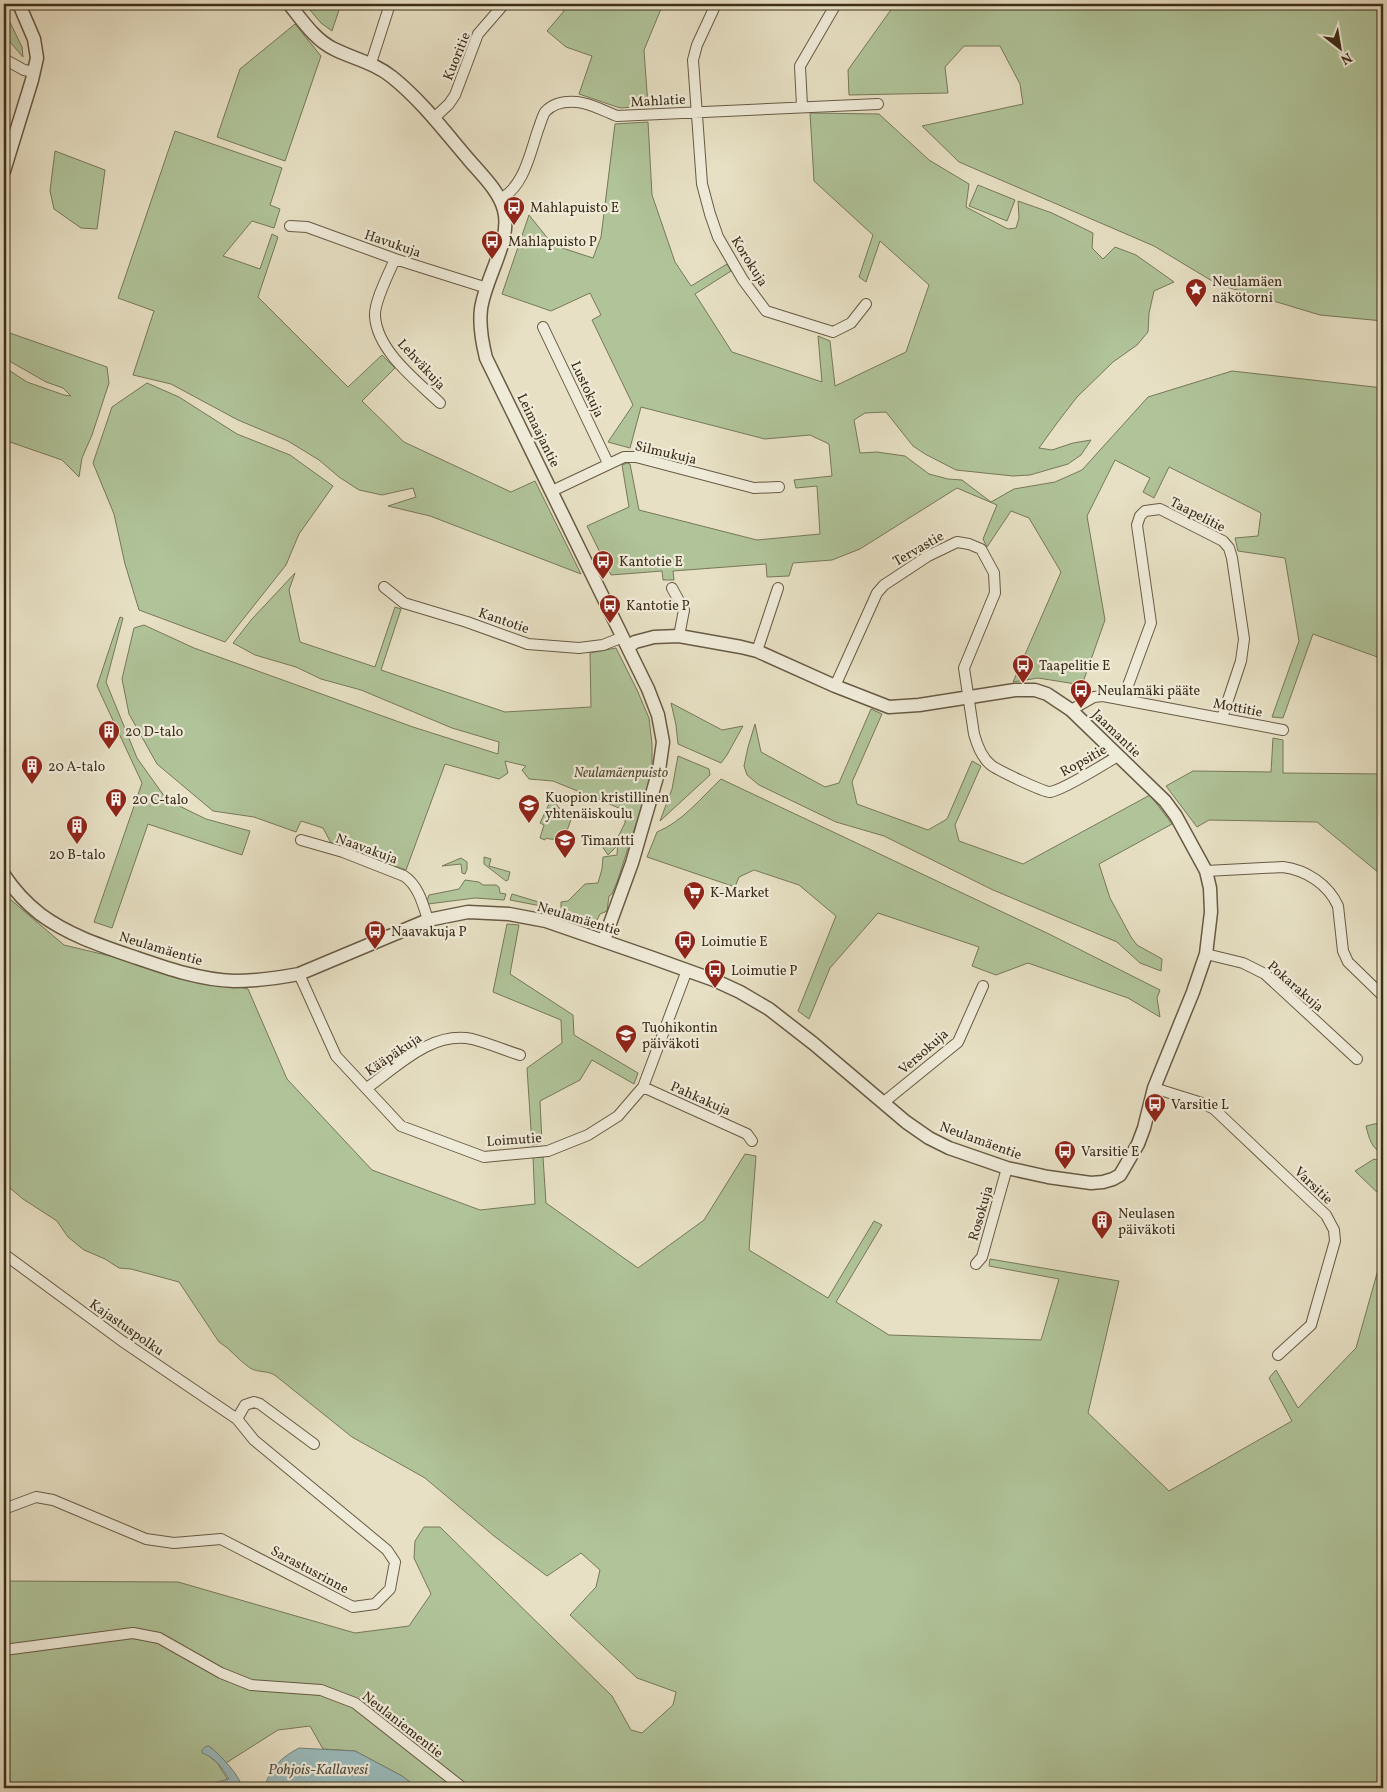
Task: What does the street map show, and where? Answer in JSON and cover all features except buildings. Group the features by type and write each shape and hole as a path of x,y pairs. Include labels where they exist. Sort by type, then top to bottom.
{"street":[{"path":"4,171 37,58 36,49 19,4"},
{"name":"Leimaajantie","path":"289,4 312,32 323,42 334,49 371,63 392,77 434,118 500,199 504,209 506,226 482,308 482,340 486,358 648,689 658,714 663,742 659,770 632,863 604,940"},
{"path":"371,63 390,4"},
{"name":"Kuoritie","path":"434,118 449,104 455,95 478,34 504,4"},
{"name":"Korokuja","path":"716,4 696,45 693,60 702,184 718,236 743,280 766,311 833,332 851,323 866,304"},
{"path":"802,106 800,66 836,4"},
{"path":"4,59 24,70 34,72"},
{"name":"Mahlatie","path":"500,199 516,186 545,113 556,104 578,102 616,116 878,104"},
{"name":"Havukuja","path":"290,226 307,227 395,259 487,288"},
{"name":"Lehväkuja","path":"395,259 380,296 375,315 378,330 382,341 396,361 440,404"},
{"name":"Lustokuja","path":"543,327 608,463"},
{"name":"Silmukuja","path":"552,491 624,456 636,457 754,488 779,487"},
{"name":"Taapelitie","path":"1123,699 1152,623 1137,525 1140,516 1145,511 1160,509 1223,542 1229,548 1232,558 1244,639 1241,661 1222,718"},
{"name":"Tervastie","path":"835,686 880,589 893,578 957,542 981,549 994,573 996,583 995,593 964,668 970,697"},
{"name":"Kantotie","path":"384,587 404,603 467,622 528,644 579,648 625,642"},
{"path":"672,588 684,610 679,636"},
{"path":"757,651 778,588"},
{"name":"Jaamantie","path":"625,642 654,637 679,636 757,651 835,686 889,707 919,705 1015,690 1035,690 1048,694 1071,710 1165,801 1176,816 1206,871 1210,888 1211,912 1206,954 1193,992 1149,1101 1144,1128 1138,1144 1120,1175"},
{"name":"Mottitie","path":"1071,710 1094,697 1103,696 1284,730"},
{"name":"Ropsitie","path":"970,697 974,734 986,760 998,769 1042,790 1050,792 1063,787 1118,756"},
{"name":"Naavakuja","path":"301,840 342,852 409,879 418,893 428,920"},
{"path":"1206,871 1283,867 1294,868 1316,879 1338,906 1343,951 1348,962 1383,996"},
{"name":"Neulamäentie","path":"4,875 24,900 66,931 167,968 205,978 234,981 299,974 428,920 468,912 510,914 546,921 687,970 740,992 769,1009 906,1122 949,1148 1007,1168 1048,1178 1091,1183 1113,1180 1120,1175"},
{"name":"Pokarakuja","path":"1206,954 1242,963 1265,974 1357,1059"},
{"name":"Loimutie","path":"299,974 336,1056 401,1126 484,1157 548,1151 588,1135 618,1116 643,1087 687,970"},
{"name":"Versokuja","path":"884,1102 958,1042 983,986"},
{"name":"Kääpäkuja","path":"367,1088 425,1047 444,1039 472,1040 520,1055"},
{"name":"Pahkakuja","path":"643,1087 749,1138"},
{"name":"Varsitie","path":"1154,1088 1202,1103 1214,1109 1326,1215 1334,1230 1335,1240 1310,1324 1278,1355"},
{"name":"Rosokuja","path":"976,1264 982,1257 1007,1168"},
{"name":"Kajastuspolku","path":"4,1254 122,1341 237,1419"},
{"path":"237,1419 245,1406 254,1402 260,1404 314,1444"},
{"name":"Sarastusrinne","path":"4,1509 36,1498 53,1500 146,1538 174,1543 221,1538 353,1607 375,1604 390,1589 395,1562 387,1550 254,1440 237,1419"},
{"name":"Neulaniementie","path":"4,1650 133,1633 158,1638 221,1673 251,1685 321,1690 355,1702 463,1788"}],"green space":[{"path":"305,4 341,4 332,31 321,23"},
{"path":"556,4 663,4 644,50 648,106 620,108 579,94 592,56 566,47 547,31 564,11"},
{"path":"895,4 1383,4 1383,321 1320,315 1217,284 1154,246 959,162 922,126 1023,104 1020,84 1000,46 964,46 945,67 948,93 849,95 848,70"},
{"path":"4,10 22,47 23,57 4,35"},
{"path":"295,24 321,56 285,161 217,137 240,69"},
{"path":"810,113 879,114 929,160 969,184 966,207 1008,229 1016,228 1019,218 1018,201 1052,213 1093,233 1092,248 1103,259 1115,247 1136,255 1174,282 1154,291 1149,313 1148,332 1137,345 1113,362 1077,397 1039,448 1052,450 1073,443 1091,440 1081,455 1068,464 1030,475 1013,476 956,470 913,446 886,412 865,413 854,420 860,453 877,452 905,456 929,474 948,479 962,480 991,502 1014,489 1055,482 1082,470 1148,397 1232,371 1383,388 1383,659 1313,634 1283,718 1272,717 1299,641 1285,558 1238,551 1235,538 1258,536 1261,513 1169,467 1154,498 1143,492 1150,478 1115,460 1087,516 1105,620 1082,685 1038,678 1013,682 1061,572 1029,518 1011,511 987,547 983,539 997,505 957,488 860,549 832,560 793,563 789,576 767,577 766,564 673,571 674,580 663,580 662,571 611,575 587,526 629,507 622,465 630,464 639,510 757,540 820,534 817,486 796,488 794,480 832,476 829,444 810,435 765,439 641,407 630,448 608,442 633,405 592,320 601,315 590,293 551,311 502,294 529,215 553,245 593,258 601,237 615,124 648,122 652,195 675,262 691,286 727,264 731,271 695,294 732,352 822,382 818,336 830,341 835,386 906,352 929,285 880,241 866,282 859,277 873,235 814,181"},
{"path":"175,131 282,168 270,205 280,209 274,228 252,221 223,256 260,269 272,234 278,237 258,297 348,387 382,355 395,368 362,401 404,442 511,492 535,481 581,574 430,516 388,506 416,497 413,488 382,495 359,490 339,477 319,460 288,441 238,420 171,384 133,375 154,311 118,298"},
{"path":"55,151 105,170 97,229 81,228 54,209 50,191"},
{"path":"978,185 1015,200 1007,221 969,206"},
{"path":"4,331 107,367 109,383 92,435 82,458 79,477 62,460 10,442 4,429 4,367 27,382 71,396 63,388 46,382 4,358"},
{"path":"147,383 179,397 237,434 290,455 333,486 299,534 286,565 225,642 139,610 125,564 114,514 93,463 112,407"},
{"name":"Neulamäenpuisto","path":"295,573 289,590 300,642 375,667 395,607 401,609 381,670 505,712 591,707 590,653 616,648 649,718 652,744 652,775 617,882 612,894 609,896 607,911 600,914 597,920 574,919 561,911 561,902 568,901 585,884 598,883 603,857 617,855 618,837 625,823 625,814 619,808 553,781 529,779 522,770 526,766 505,761 508,773 499,779 445,764 406,870 331,843 323,828 301,821 296,832 254,817 213,811 157,764 129,714 122,679 134,628 144,625 194,648 413,727 498,754 499,742 452,728 361,690 321,679 296,667 255,655 233,643 252,619"},
{"path":"120,617 123,618 106,682 137,758 167,800 206,819 250,831 242,855 148,824 112,928 94,922 142,783 97,686"},
{"path":"671,703 722,730 743,726 721,763 678,744"},
{"path":"871,709 882,714 852,782 857,804 928,830 947,819 972,761 981,766 955,825 959,841 1023,864 1150,795 1172,824 1099,864 1110,898 1131,937 1137,945 1162,959 1161,971 1140,963 1117,942 993,890 884,836 836,822 759,785 747,775 744,766 755,724 761,752 825,787 839,783"},
{"path":"1273,738 1283,740 1283,773 1383,774 1383,919 1379,873 1317,822 1209,820 1197,827 1166,786 1193,771 1271,772"},
{"path":"678,756 709,769 710,775 660,821 672,789"},
{"path":"721,779 1049,934 1160,990 1157,998 1160,1017 1128,998 1028,963 996,975 972,966 979,947 878,913 830,968 809,1019 798,1011 836,916 799,885 754,870 739,877 735,887 647,857 657,832 683,816"},
{"path":"550,802 556,803 558,807 572,817 565,836 560,835 555,839 546,838 545,840 540,838 544,825 540,823"},
{"path":"606,838 611,838 616,847 608,855 602,846"},
{"path":"484,857 491,859 489,866 510,872 508,880 506,881 484,864"},
{"path":"461,858 467,862 465,874 462,873 461,864 442,866"},
{"path":"465,880 479,882 483,885 496,885 499,887 500,893 506,894 504,900 475,898 428,904 429,895 459,889"},
{"path":"4,894 64,945 248,989 287,1079 372,1170 480,1210 535,1204 533,1157 543,1157 546,1203 638,1268 704,1220 745,1154 756,1156 749,1250 828,1298 874,1221 882,1225 836,1302 889,1335 1041,1340 1059,1279 989,1266 990,1259 1119,1281 1088,1413 1169,1491 1292,1421 1269,1378 1276,1370 1298,1408 1356,1348 1383,1252 1383,1788 418,1788 402,1776 355,1751 323,1749 310,1726 278,1730 226,1763 209,1746 208,1755 218,1764 233,1788 4,1788 4,1581 178,1582 355,1633 409,1626 431,1594 414,1558 415,1541 424,1527 440,1527 612,1696 631,1730 642,1733 673,1705 676,1692 637,1678 570,1615 596,1587 600,1570 581,1553 547,1576 494,1536 425,1478 352,1437 276,1376 253,1370 246,1365 219,1342 179,1282 131,1269 119,1268 105,1259 84,1250 68,1237 57,1221 23,1199 4,1183 4,1172 8,1166 4,1163"},
{"path":"512,894 542,903 541,906 510,900"},
{"path":"507,924 519,925 510,974 573,1015 574,1035 638,1073 634,1084 592,1060 580,1080 540,1101 542,1143 532,1145 527,1068 562,1043 561,1020 493,992"},
{"path":"1383,1122 1383,1154 1373,1146 1366,1126"},
{"path":"1374,1159 1383,1162 1383,1198 1355,1171"}],"water":[{"name":"Pohjois-Kallavesi","path":"209,1746 229,1765 243,1788 200,1788 200,1786 229,1779 214,1760 202,1753 205,1747"},
{"name":"Pohjois-Kallavesi","path":"299,1748 355,1751 402,1776 418,1788 267,1788 265,1785 274,1767 287,1755"}],"place":[{"name":"Mahlapuisto E","path":"514,226"},
{"name":"Mahlapuisto P","path":"492,260"},
{"name":"Neulamäen näkötorni","path":"1196,308"},
{"name":"Kantotie E","path":"603,580"},
{"name":"Kantotie P","path":"610,624"},
{"name":"Taapelitie E","path":"1023,684"},
{"name":"Neulamäki pääte","path":"1081,709"},
{"name":"20 D-talo","path":"109,750"},
{"name":"20 A-talo","path":"32,785"},
{"name":"20 C-talo","path":"116,818"},
{"name":"Kuopion kristillinen yhtenäiskoulu","path":"529,824"},
{"name":"20 B-talo","path":"77,845"},
{"name":"Timantti","path":"565,859"},
{"name":"K-Market","path":"694,911"},
{"name":"Naavakuja P","path":"375,950"},
{"name":"Loimutie E","path":"685,960"},
{"name":"Loimutie P","path":"715,989"},
{"name":"Tuohikontin päiväkoti","path":"626,1054"},
{"name":"Varsitie L","path":"1155,1123"},
{"name":"Varsitie E","path":"1065,1170"},
{"name":"Neulasen päiväkoti","path":"1102,1240"}]}
